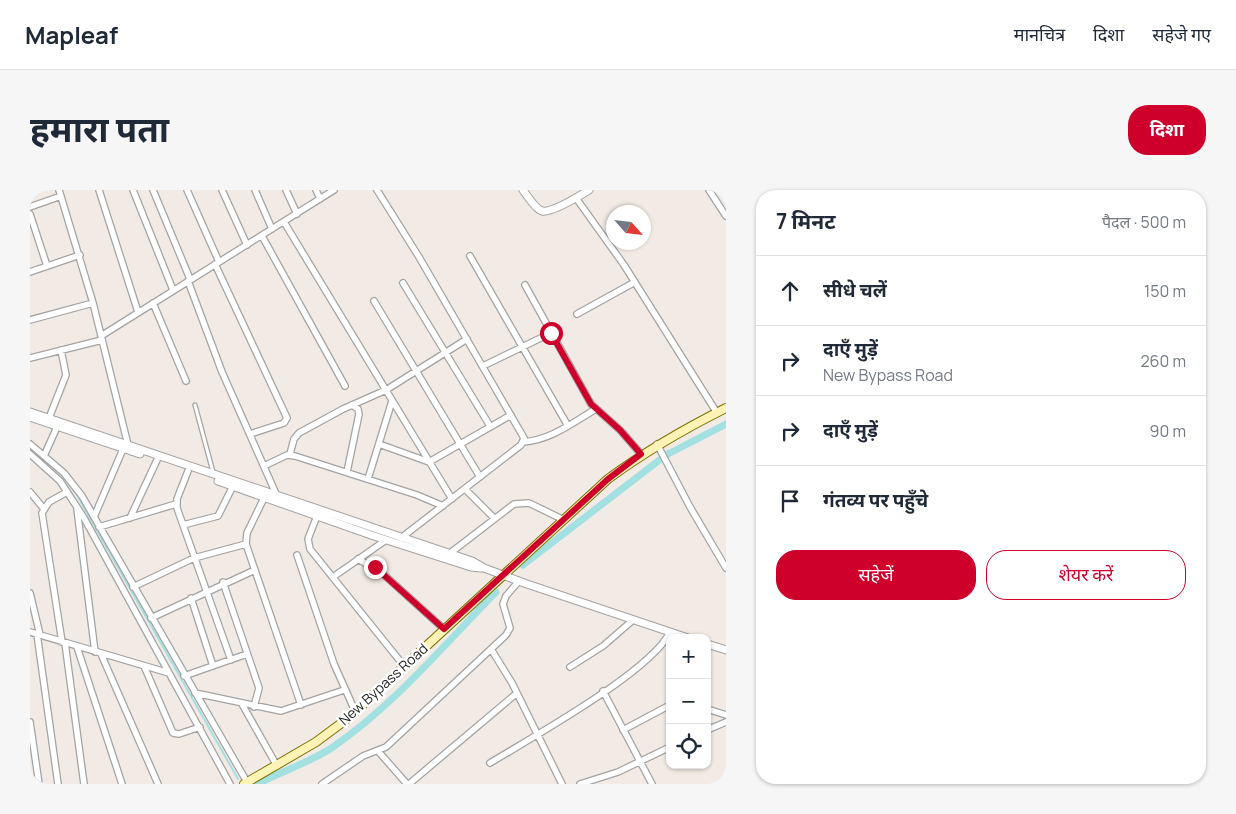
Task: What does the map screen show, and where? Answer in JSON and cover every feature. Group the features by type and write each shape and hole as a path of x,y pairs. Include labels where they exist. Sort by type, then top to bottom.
{"main road":[{"name":"New Bypass Road","path":"245,783 316,742 355,712 608,479 641,454 659,447 680,430 726,408"}],"street":[{"path":"99,190 138,312"},
{"path":"132,190 173,290"},
{"path":"153,190 189,280 222,372 277,496"},
{"path":"187,190 217,263 286,418 284,423 250,434"},
{"path":"222,190 246,245"},
{"path":"255,190 272,229"},
{"path":"286,190 297,214"},
{"path":"316,190 320,199"},
{"path":"30,358 102,338 138,312 334,190"},
{"path":"377,190 511,414 523,435 523,442"},
{"path":"523,190 542,211 576,198 589,190"},
{"path":"709,190 726,216"},
{"path":"30,207 60,193 80,255 102,338 125,447 94,517"},
{"path":"576,198 635,282 717,412"},
{"path":"30,214 47,266"},
{"path":"284,222 452,499"},
{"path":"262,236 345,386"},
{"path":"30,272 80,255"},
{"path":"470,256 568,426"},
{"path":"577,314 635,282"},
{"path":"403,283 490,426"},
{"path":"525,285 596,409 620,430 641,454"},
{"path":"374,300 415,372 480,477"},
{"path":"30,320 93,303"},
{"path":"153,303 186,381"},
{"path":"483,366 551,333"},
{"path":"290,454 294,439 299,433 352,405 386,390 467,339"},
{"path":"49,418 66,374 61,350"},
{"path":"368,479 392,401"},
{"path":"347,472 360,414 358,409 352,405"},
{"path":"401,538 523,442 543,439 596,409"},
{"path":"30,412 157,460 386,540 471,567 484,568"},
{"path":"430,462 511,414"},
{"path":"30,417 214,475 472,561 484,568 519,581 676,634"},
{"path":"44,456 58,427"},
{"path":"30,444 74,485 245,783"},
{"path":"379,444 430,462"},
{"path":"659,447 690,507 724,560 726,568"},
{"path":"30,454 60,481 77,507 230,784"},
{"path":"264,466 290,454 443,506"},
{"path":"30,463 36,458"},
{"path":"130,518 157,460"},
{"path":"188,471 176,504 231,660"},
{"path":"183,525 218,516 233,486"},
{"path":"465,489 494,518"},
{"path":"30,492 44,509"},
{"path":"67,492 44,509 42,513 84,784"},
{"path":"264,498 251,524 246,544 301,705"},
{"path":"449,554 509,507 523,502 564,520"},
{"path":"99,527 176,504"},
{"path":"77,507 98,653 158,784"},
{"path":"317,516 308,543 404,666"},
{"path":"333,577 386,540"},
{"path":"134,587 194,558 246,544"},
{"path":"297,555 344,690 355,712"},
{"path":"358,560 382,573 444,629"},
{"path":"151,618 223,582 254,570"},
{"path":"322,784 362,756 386,747 509,631 510,625 504,613 503,604 506,596 519,581"},
{"path":"223,582 259,688 254,706"},
{"path":"30,593 39,634 58,784"},
{"path":"191,598 213,666"},
{"path":"570,667 603,646 633,620"},
{"path":"30,632 168,673"},
{"path":"490,763 538,734 646,661 660,648 670,632"},
{"path":"711,645 726,650"},
{"path":"77,647 122,784"},
{"path":"491,649 517,693 562,784"},
{"path":"184,676 248,654"},
{"path":"144,666 173,733 179,734 200,727"},
{"path":"194,693 281,711 344,690"},
{"path":"603,691 652,784"},
{"path":"378,751 408,784 517,693"},
{"path":"242,704 277,766"},
{"path":"623,730 666,707"},
{"path":"711,710 726,715"},
{"path":"30,722 39,784"},
{"path":"711,728 726,722"},
{"path":"580,784 639,762 666,749"}],"lane":[{"path":"195,405 214,475"}],"waterway":[{"path":"523,565 666,455 726,424"},
{"path":"48,463 62,475 77,495 238,779"},
{"path":"258,784 306,762 333,747 356,730 398,693 496,592"}],"route":[{"path":"375,567 444,629 608,479 641,454 620,430 601,415 591,404 551,333"}]}
